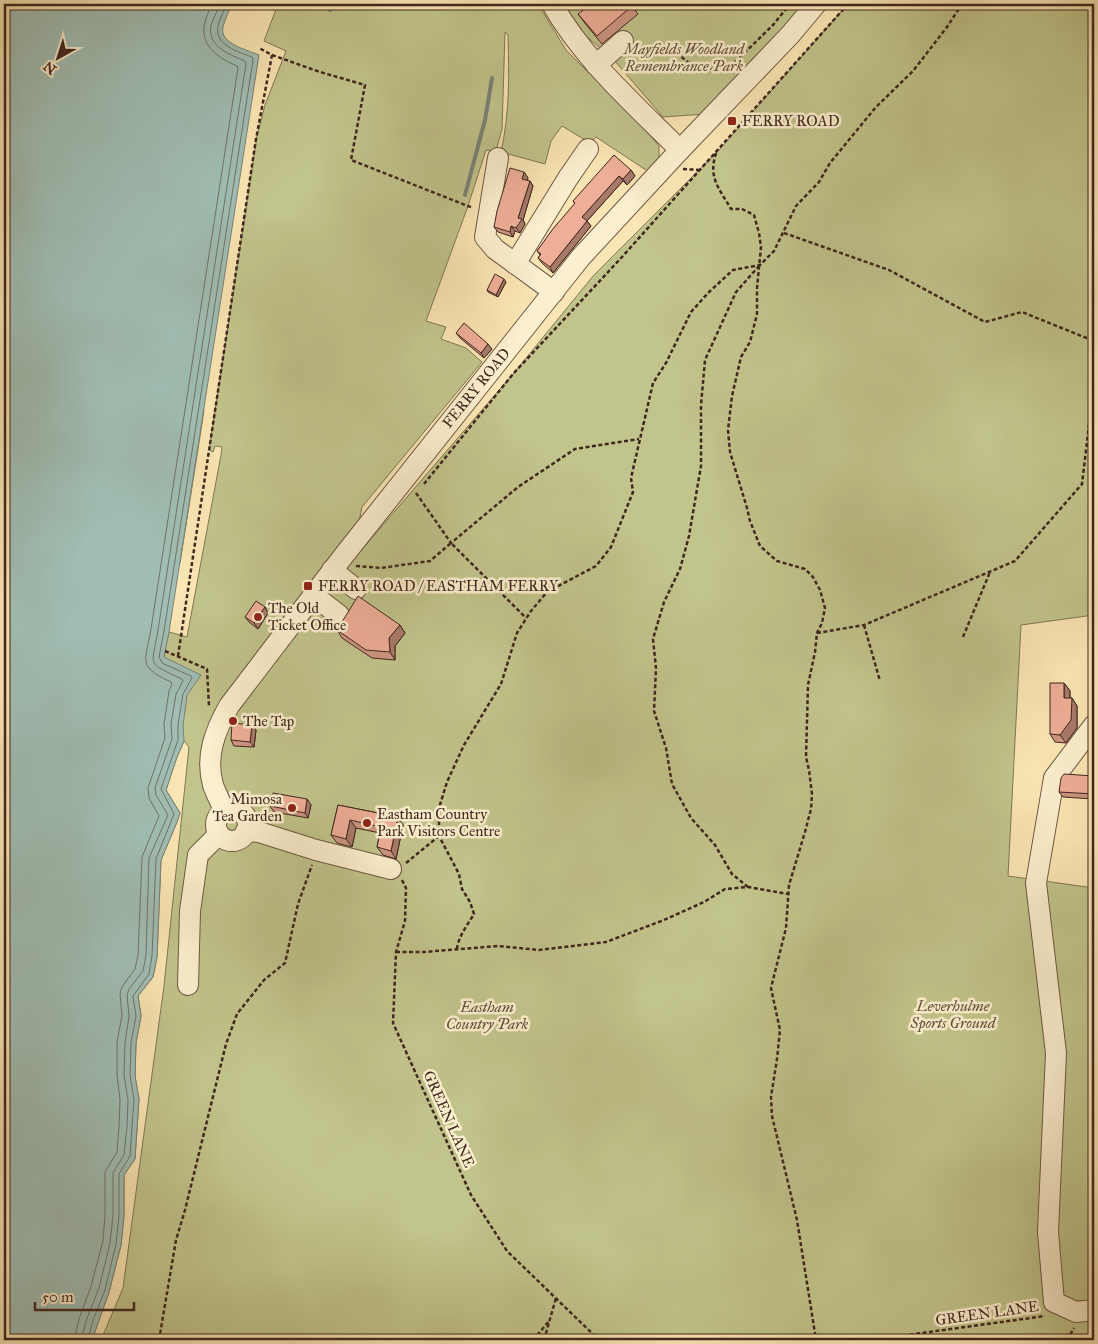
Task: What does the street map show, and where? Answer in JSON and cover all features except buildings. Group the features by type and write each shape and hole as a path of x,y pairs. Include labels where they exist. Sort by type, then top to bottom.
{"street":[{"path":"552,4 574,39 596,65 680,150"},
{"name":"FERRY ROAD","path":"224,811 213,785 210,766 212,744 229,706 332,570 582,257 680,150 790,35 816,4"},
{"path":"596,65 623,41"},
{"path":"515,264 588,149"},
{"path":"498,158 485,237 515,264 554,292"},
{"path":"332,570 356,588"},
{"path":"313,595 339,615"},
{"path":"1094,725 1054,778 1036,883 1056,1053 1048,1232 1054,1302 1076,1312 1094,1310"},
{"path":"234,809 242,813 247,821 246,831 240,838 231,840 222,838 219,834 216,824 217,818 224,811 234,809"},
{"path":"246,831 259,832 316,850 391,869"},
{"path":"188,985 190,911 198,855 219,834"}],"path":[{"path":"666,46 688,62 709,70 731,66 773,25 790,4"},
{"path":"422,485 513,374 716,153 848,4"},
{"path":"748,887 732,874 715,845 691,818 672,784 666,748 654,710 656,668 653,640 664,602 680,569 689,536 701,466 701,405 705,360 736,292 774,251 796,206 820,182 830,163 876,107 913,71 962,4"},
{"path":"259,48 272,55 320,72 365,85 350,160 488,214"},
{"path":"178,656 256,139 272,55"},
{"path":"716,153 712,164 714,182 731,209 742,208 754,215 761,247 757,288 757,314 750,342 741,357 732,396 728,430 730,452 750,521 760,546 777,561 805,569 820,590 825,608 822,623 817,633 808,685 806,757 812,794 805,832 789,885 786,928 771,988 780,1030 778,1058 771,1097 772,1116 797,1220 816,1340"},
{"path":"784,232 889,270 985,322 1022,312 1094,341"},
{"path":"457,949 457,944 474,914 470,902 462,889 459,874 439,836 439,808 464,745 501,684 516,633 526,618 547,592 596,566 611,547 633,492 631,478 652,383 666,363 691,312 733,270 760,265"},
{"path":"817,633 864,625 1015,561 1082,484 1094,383"},
{"path":"363,559 357,566 381,568 430,562 518,487 576,449 639,440"},
{"path":"410,500 416,493 451,543 526,618"},
{"path":"963,637 990,572"},
{"path":"864,625 880,681"},
{"path":"165,651 207,669 210,712"},
{"path":"391,869 402,867 439,836"},
{"path":"159,1340 176,1240 226,1044 237,1014 264,980 285,963 298,904 311,866"},
{"name":"GREEN LANE","path":"391,869 399,872 406,888 405,921 396,952 393,1023 471,1195 507,1251 599,1340"},
{"path":"396,952 498,946 539,950 606,942 664,920 704,902 725,889 748,887 788,894"},
{"path":"544,1340 556,1298"},
{"name":"GREEN LANE","path":"871,1340 1047,1316"},
{"path":"533,1340 551,1319"}],"green space":[{"name":"Eastham Country Park","path":"278,4 538,4 566,50 645,129 659,146 659,159 649,172 596,137 590,143 562,126 551,141 545,164 501,152 506,122 509,65 508,35 505,32 502,129 496,151 486,150 468,206 426,321 446,327 441,339 466,348 482,362 362,507 351,562 513,374 594,275 719,150 848,4 1094,4 1094,615 1021,625 1008,876 1094,888 1094,1340 101,1340 123,1288 164,986 189,747 184,741 166,790 180,813 161,860 157,957 153,977 138,996 141,1016 136,1043 135,1076 139,1099 135,1159 124,1175 124,1216 121,1245 109,1292 92,1340 4,1340 4,1316 27,1231 58,1059 65,1037 92,823 93,766 100,659 113,529 122,372 165,216 180,188 215,87 224,95 197,160 197,185 164,305 170,337 198,358 197,369 202,373 199,389 204,411 180,563 168,573 163,613 129,654 154,674 157,711 169,695 162,683 176,664 163,658 169,632 187,637 221,455 222,447 215,446 213,452 209,450 257,136 265,105 286,51 264,41"},
{"name":"Mayfields Woodland Remembrance Park","path":"563,4 806,4 706,114 663,117 614,60 586,36"}],"water":[{"path":"4,4 232,4 223,27 225,38 235,46 259,55 164,657 201,675 187,695 183,726 184,741 166,790 180,813 161,860 157,957 153,977 138,996 141,1016 136,1043 135,1076 139,1099 135,1159 124,1175 124,1216 121,1245 109,1292 92,1340 4,1340"}],"waterway":[{"path":"330,10 333,4"},
{"path":"465,195 485,120 492,78"}],"place":[{"name":"FERRY ROAD","path":"732,121"},
{"name":"FERRY ROAD / EASTHAM FERRY","path":"308,586"},
{"name":"The Old Ticket Office","path":"258,617"},
{"name":"The Tap","path":"233,721"},
{"name":"Mimosa Tea Garden","path":"292,808"},
{"name":"Eastham Country Park Visitors Centre","path":"367,823"}],"park label":[{"name":"Leverhulme Sports Ground","path":"953,1014"}]}
